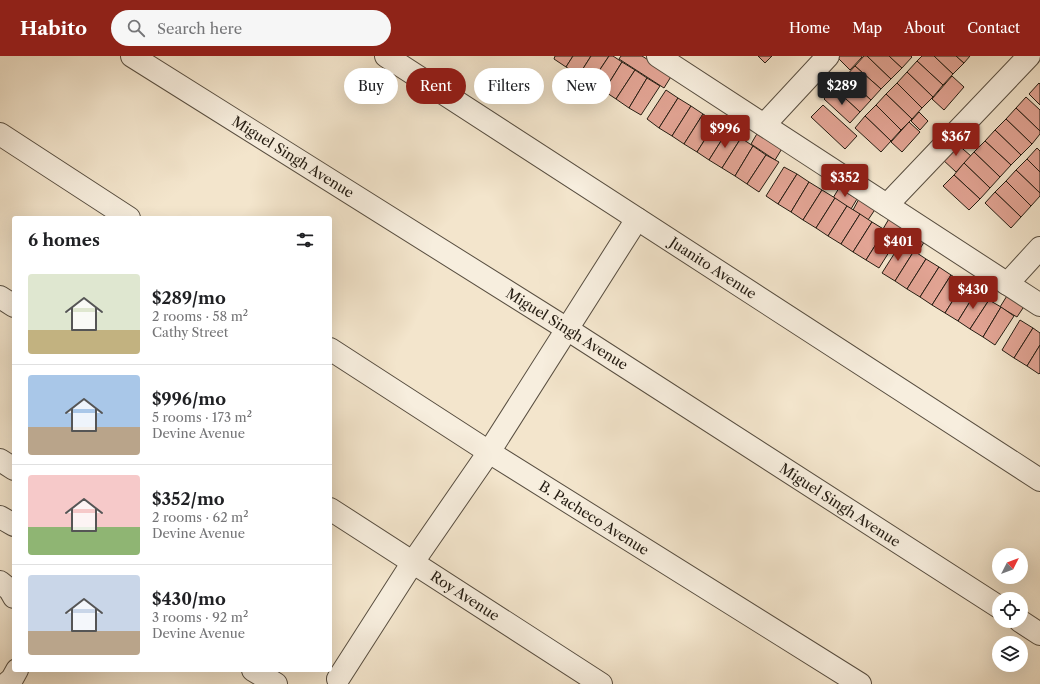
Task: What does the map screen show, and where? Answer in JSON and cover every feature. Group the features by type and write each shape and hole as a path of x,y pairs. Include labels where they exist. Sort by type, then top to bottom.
{"street":[{"name":"Miguel Singh Avenue","path":"132,56 567,329 992,602"},
{"name":"Juanito Avenue","path":"386,56 1040,480"},
{"path":"658,56 1040,305"},
{"path":"764,125 828,56"},
{"path":"887,205 1029,56"},
{"path":"0,134 126,216"},
{"path":"336,678 413,562 489,452 637,219"},
{"path":"1007,284 1040,248"},
{"path":"0,297 12,305"},
{"name":"B. Pacheco Avenue","path":"332,350 489,452 860,684"},
{"path":"0,460 12,468"},
{"name":"Roy Avenue","path":"332,510 600,684"},
{"path":"0,517 12,525"},
{"path":"1028,626 1040,634"},
{"path":"6,684 12,679 15,672"},
{"path":"256,672 276,684"}],"building":[{"path":"555,56 573,56 566,67 554,59"},
{"path":"573,56 591,56 583,68 566,67"},
{"path":"591,56 609,56 601,68 583,68"},
{"path":"609,56 613,56 622,62 611,80 611,68 601,68"},
{"path":"621,56 642,56 672,75 664,88 619,59"},
{"path":"758,56 772,56 765,63"},
{"path":"840,56 862,57 850,70 838,58"},
{"path":"864,56 867,56 891,79 881,89 855,66"},
{"path":"867,56 889,56 902,68 891,79"},
{"path":"889,56 911,56 912,57 902,68"},
{"path":"922,56 934,56 953,74 943,85 917,61"},
{"path":"934,56 956,56 964,63 953,74"},
{"path":"956,56 970,56 964,63"},
{"path":"917,61 943,85 933,97 907,72"},
{"path":"622,62 635,70 616,99 611,96 611,80"},
{"path":"855,66 881,89 871,100 845,77"},
{"path":"635,70 647,78 629,108 616,99"},
{"path":"907,72 933,97 922,108 897,83"},
{"path":"952,76 964,87 944,110 932,99"},
{"path":"845,77 871,100 860,112 834,88"},
{"path":"647,78 660,86 641,115 629,108"},
{"path":"897,83 922,108 912,119 886,94"},
{"path":"1039,83 1040,84 1040,105 1029,94"},
{"path":"834,88 860,112 850,123 824,99"},
{"path":"666,90 678,98 659,128 647,119"},
{"path":"886,94 912,119 901,130 876,105"},
{"path":"1026,97 1040,110 1040,131 1016,108"},
{"path":"678,98 691,106 672,136 659,128"},
{"path":"823,105 857,136 845,149 811,117"},
{"path":"876,105 901,130 891,141 865,116"},
{"path":"691,106 703,114 684,144 672,136"},
{"path":"1016,108 1040,131 1040,134 1032,144 1006,119"},
{"path":"919,112 928,121 920,130 911,121"},
{"path":"703,114 716,122 697,152 684,144"},
{"path":"865,116 891,141 881,152 855,128"},
{"path":"1006,119 1032,144 1021,155 995,130"},
{"path":"716,122 728,130 709,160 697,152"},
{"path":"909,122 920,132 902,152 891,142"},
{"path":"728,130 741,138 722,168 709,160"},
{"path":"995,130 1021,155 1011,165 985,141"},
{"path":"758,132 783,147 775,160 751,144"},
{"path":"741,138 753,146 735,176 722,168"},
{"path":"985,141 1011,165 1000,177 974,152"},
{"path":"956,143 971,156 956,172 942,159"},
{"path":"753,146 766,155 747,184 735,176"},
{"path":"1037,148 1040,151 1040,172 1027,159"},
{"path":"974,152 1000,177 990,188 964,163"},
{"path":"766,155 779,162 759,192 747,184"},
{"path":"1027,159 1040,172 1040,193 1016,170"},
{"path":"964,163 990,188 980,199 954,175"},
{"path":"784,167 797,174 778,204 766,196"},
{"path":"1016,170 1040,193 1040,196 1031,206 1006,181"},
{"path":"797,174 809,182 791,212 778,204"},
{"path":"954,175 980,199 969,210 943,186"},
{"path":"1006,181 1031,206 1021,217 995,192"},
{"path":"809,182 822,190 803,220 791,212"},
{"path":"839,188 857,199 851,209 833,198"},
{"path":"822,190 835,198 816,228 803,220"},
{"path":"995,192 1021,217 1011,228 985,203"},
{"path":"860,197 876,208 868,220 853,210"},
{"path":"835,198 847,206 828,236 816,228"},
{"path":"847,206 860,214 841,244 828,236"},
{"path":"860,214 872,222 853,252 841,244"},
{"path":"890,217 908,228 901,240 883,229"},
{"path":"872,222 885,230 866,260 853,252"},
{"path":"909,228 926,239 918,252 900,241"},
{"path":"885,230 898,238 879,268 866,260"},
{"path":"901,243 914,251 895,281 882,273"},
{"path":"914,251 926,259 907,289 895,281"},
{"path":"926,259 939,267 920,297 907,289"},
{"path":"939,267 951,275 932,305 920,297"},
{"path":"951,275 964,283 945,313 932,305"},
{"path":"964,283 976,292 958,321 945,313"},
{"path":"1010,291 1027,302 1017,317 1000,307"},
{"path":"976,292 989,300 970,329 958,321"},
{"path":"989,300 1001,307 983,337 970,329"},
{"path":"1001,307 1014,316 995,345 983,337"},
{"path":"1020,320 1033,328 1014,358 1002,350"},
{"path":"1033,328 1040,333 1040,345 1027,366 1014,358"},
{"path":"1040,345 1040,373 1039,374 1027,366"}]}
